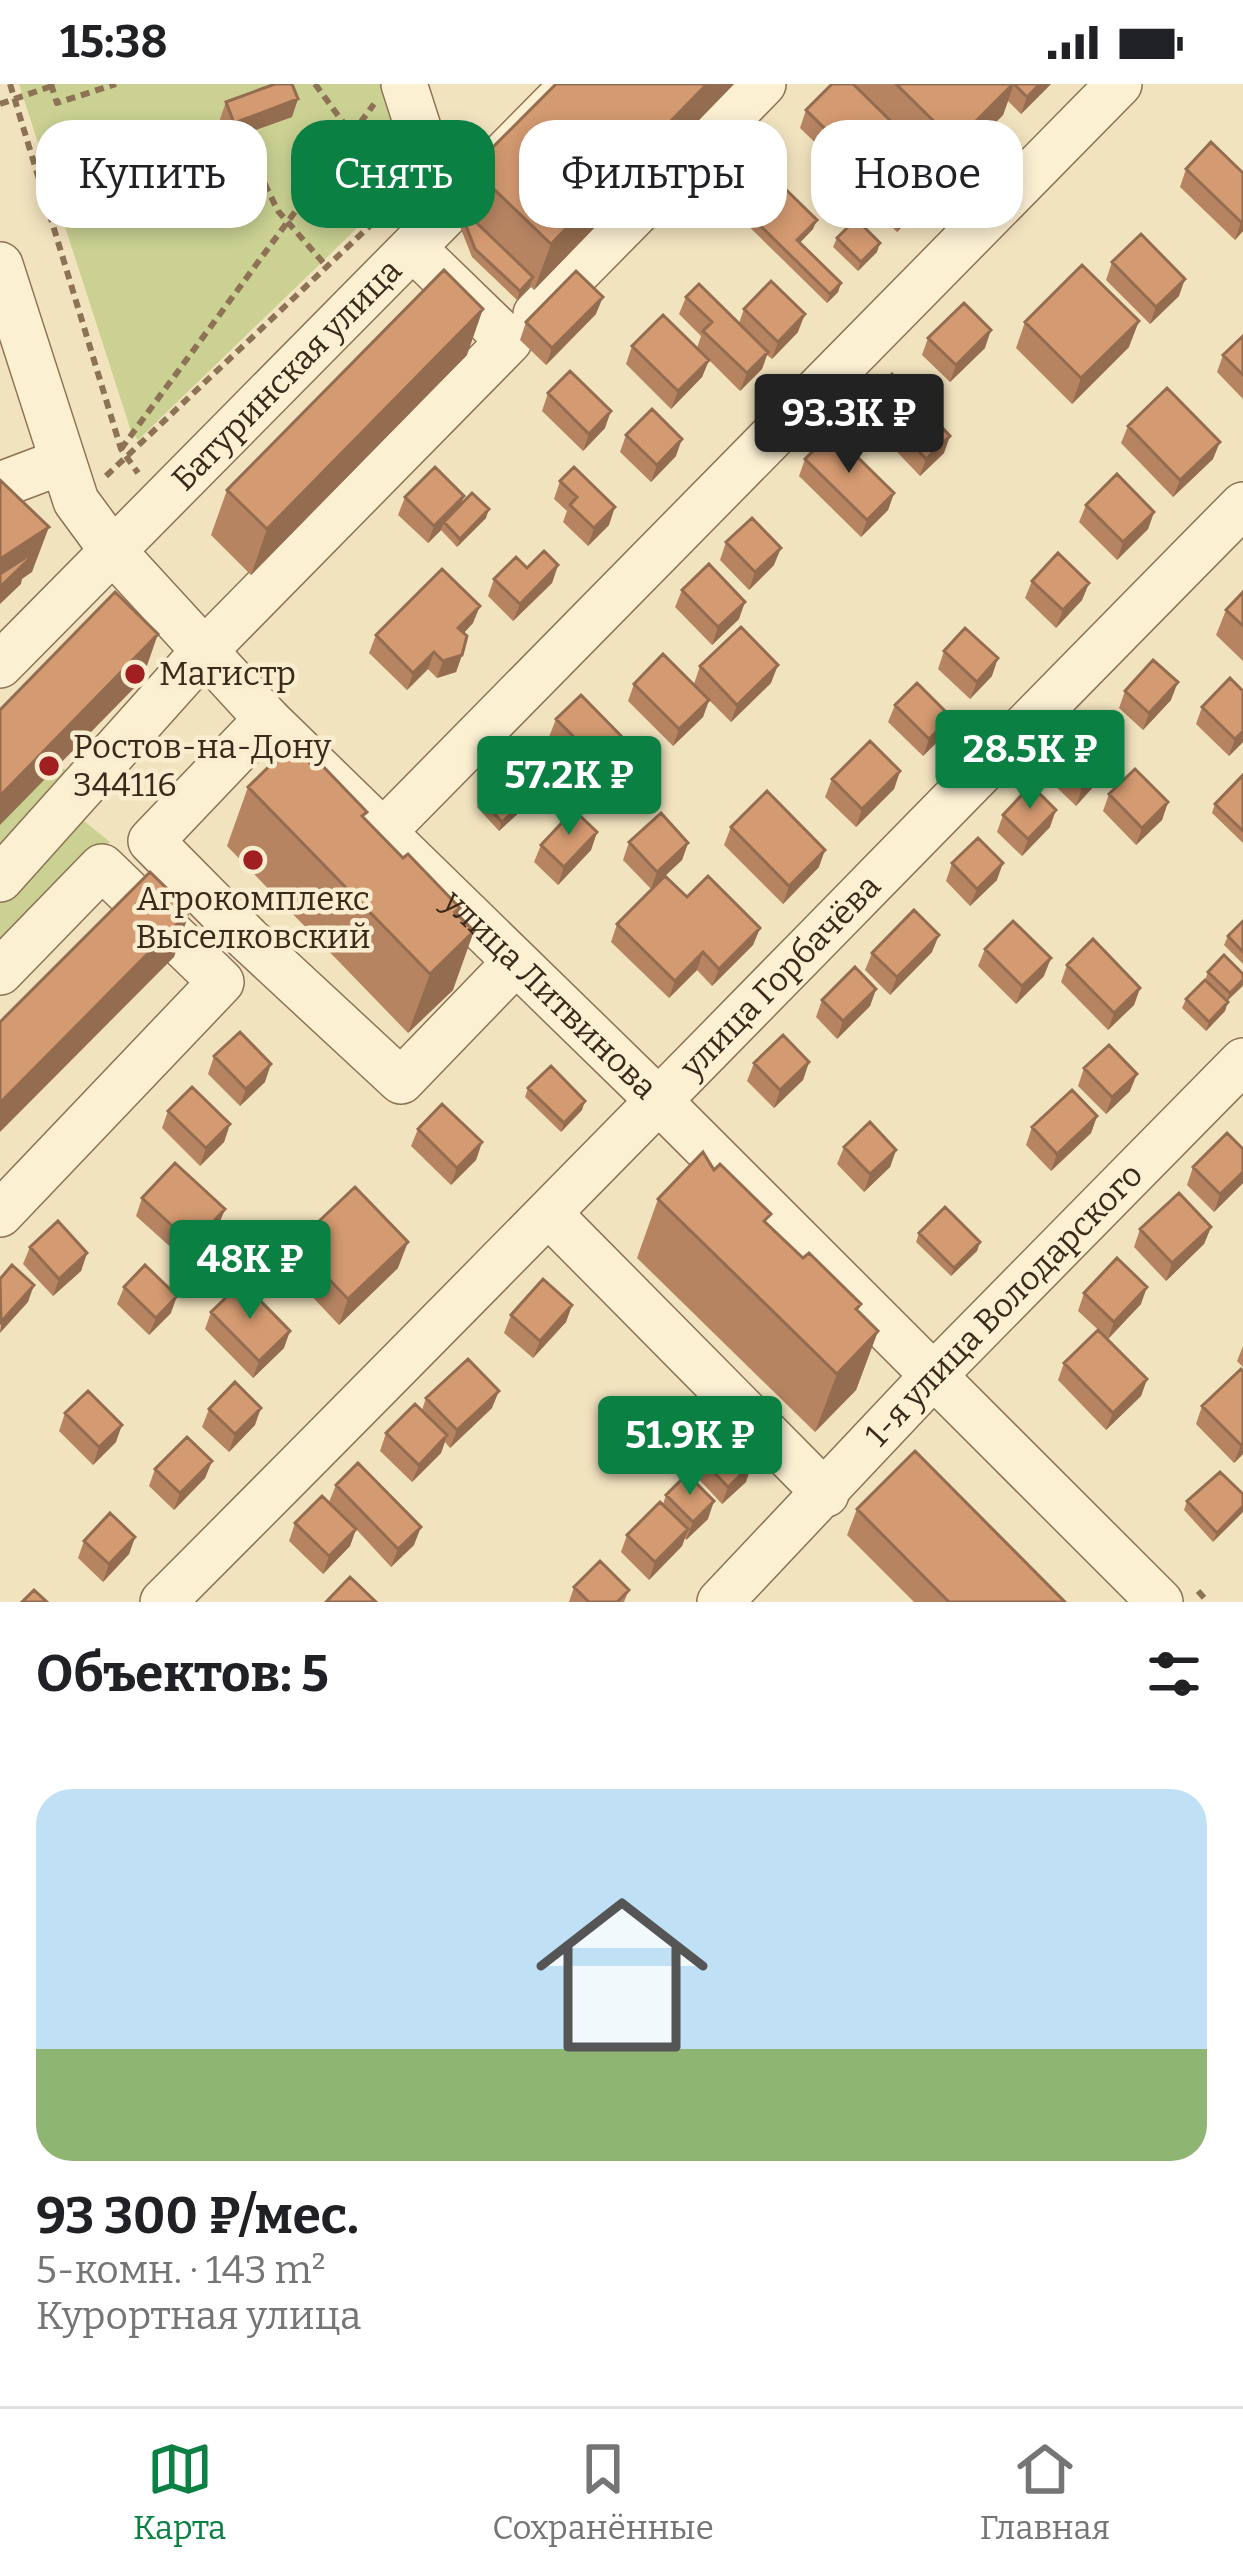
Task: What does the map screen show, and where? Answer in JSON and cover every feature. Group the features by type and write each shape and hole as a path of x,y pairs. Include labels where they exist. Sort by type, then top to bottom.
{"street":[{"name":"Батуринская улица","path":"495,144 574,84"},
{"path":"0,879 205,650 763,84"},
{"path":"383,832 1119,84"},
{"path":"390,92 408,120"},
{"name":"Батуринская улица","path":"0,665 413,248 424,228"},
{"path":"413,248 509,341"},
{"name":"улица Литвинова","path":"0,265 7,312 68,481 112,550 267,718 657,1099 1160,1602"},
{"path":"0,485 68,481"},
{"name":"улица Горбачёва","path":"163,1602 550,1215 657,1099 1243,505"},
{"path":"267,718 151,841 248,939 401,1081 514,964"},
{"path":"0,972 102,867 221,982 0,1214"},
{"name":"1-я улица Володарского","path":"720,1602 934,1375 1243,1061"},
{"path":"550,1215 826,1494"}],"path":[{"path":"10,84 121,449 291,217"},
{"path":"315,84 342,120"},
{"path":"0,104 51,85 57,103 112,85"},
{"path":"364,120 390,92"},
{"path":"267,191 287,222 328,268"},
{"path":"68,481 128,459 369,228"}],"green space":[{"path":"19,84 388,84 400,120 291,120 291,228 357,228 138,440 131,431 65,228 267,228 267,120 36,120 36,137"},
{"path":"58,764 82,784 64,805 110,842 0,949 0,822"}],"building":[{"path":"275,84 292,84 298,99 242,120 233,120 226,102"},
{"path":"556,84 707,84 672,120 520,120"},
{"path":"832,84 853,84 890,120 816,120 806,110"},
{"path":"896,84 1013,84 977,120 933,120"},
{"path":"1014,84 1040,84 1027,97"},
{"path":"519,121 519,213 495,190 495,145"},
{"path":"1211,142 1243,173 1241,222 1186,169"},
{"path":"787,191 811,214 811,226 797,240 841,283 830,294 763,228 787,228"},
{"path":"467,228 482,228 533,277 520,291 475,249"},
{"path":"534,228 567,228 551,244"},
{"path":"847,228 865,228 880,243 861,262 837,238"},
{"path":"1141,234 1185,279 1156,307 1112,262"},
{"path":"1082,265 1139,321 1081,378 1025,322"},
{"path":"444,270 483,309 267,529 227,490"},
{"path":"576,271 603,297 552,348 526,322"},
{"path":"771,281 805,314 778,342 744,309"},
{"path":"699,284 768,352 747,373 703,331 712,322 686,297"},
{"path":"964,303 991,330 956,365 928,338"},
{"path":"663,315 709,360 678,391 632,346"},
{"path":"1243,336 1243,375 1223,355"},
{"path":"570,371 611,411 589,434 548,393"},
{"path":"892,374 950,436 926,459 868,396"},
{"path":"1167,388 1220,442 1180,480 1128,426"},
{"path":"652,409 682,439 657,465 626,435"},
{"path":"832,432 894,493 867,520 805,459"},
{"path":"435,467 464,496 434,526 405,497"},
{"path":"574,467 615,507 594,528 570,505 577,497 560,481"},
{"path":"1117,474 1154,512 1123,542 1086,505"},
{"path":"0,480 49,527 0,559"},
{"path":"472,493 489,509 460,539 444,522"},
{"path":"752,518 781,548 755,572 726,542"},
{"path":"544,551 558,565 520,604 494,579 516,557 527,568"},
{"path":"1058,553 1089,583 1063,610 1032,581"},
{"path":"30,558 0,587 0,574"},
{"path":"709,564 745,602 718,627 682,590"},
{"path":"442,569 480,606 458,628 467,636 462,655 443,661 434,652 413,673 376,635"},
{"path":"115,592 158,634 0,796 0,710"},
{"path":"1243,592 1243,626 1226,610"},
{"path":"741,627 778,665 737,705 700,666"},
{"path":"965,628 998,658 977,682 944,651"},
{"path":"663,654 709,700 679,729 634,684"},
{"path":"1153,660 1178,682 1149,713 1125,691"},
{"path":"1230,678 1243,691 1243,731 1235,739 1202,707"},
{"path":"917,683 951,717 929,739 895,705"},
{"path":"581,695 628,743 604,767 556,719"},
{"path":"1085,736 1110,759 1082,788 1058,765"},
{"path":"870,741 900,771 862,809 832,779"},
{"path":"292,744 311,764 316,759 367,812 362,816 403,858 408,854 460,908 455,912 474,931 430,974 248,787"},
{"path":"1135,769 1168,802 1142,828 1109,794"},
{"path":"507,773 530,796 502,822 480,798"},
{"path":"1243,775 1243,831 1215,804"},
{"path":"1031,785 1056,810 1028,839 1003,815"},
{"path":"767,791 825,850 789,886 731,827"},
{"path":"574,810 597,832 564,867 541,845"},
{"path":"661,813 688,843 657,872 629,842"},
{"path":"978,838 1003,863 977,889 952,863"},
{"path":"150,872 190,911 0,1103 0,1022"},
{"path":"665,876 687,897 708,876 760,928 719,969 703,952 675,981 617,924"},
{"path":"914,910 939,935 897,977 872,953"},
{"path":"1013,921 1051,958 1022,986 985,949"},
{"path":"1243,921 1243,952 1228,936"},
{"path":"1093,939 1140,988 1114,1013 1067,965"},
{"path":"1224,955 1243,974 1230,993 1208,972"},
{"path":"855,967 876,989 843,1021 822,1000"},
{"path":"1205,980 1228,1002 1209,1022 1186,999"},
{"path":"240,1032 271,1064 246,1089 214,1056"},
{"path":"783,1035 809,1062 780,1090 754,1063"},
{"path":"1109,1045 1137,1074 1112,1097 1084,1068"},
{"path":"551,1066 585,1101 564,1123 528,1088"},
{"path":"192,1087 230,1124 206,1148 168,1111"},
{"path":"1072,1090 1097,1116 1057,1154 1032,1127"},
{"path":"442,1104 482,1142 457,1168 418,1129"},
{"path":"870,1122 896,1150 870,1174 844,1147"},
{"path":"1227,1133 1243,1149 1243,1172 1220,1194 1193,1167"},
{"path":"703,1152 714,1170 720,1164 771,1214 764,1221 803,1258 809,1253 861,1304 856,1309 878,1331 837,1374 658,1199"},
{"path":"175,1163 225,1209 192,1244 142,1198"},
{"path":"355,1187 408,1242 348,1299 295,1244"},
{"path":"1179,1193 1211,1227 1172,1263 1140,1229"},
{"path":"945,1207 980,1242 954,1268 919,1233"},
{"path":"58,1221 87,1253 59,1279 30,1247"},
{"path":"1117,1258 1147,1287 1114,1322 1084,1293"},
{"path":"12,1265 34,1285 1,1322 0,1279"},
{"path":"145,1265 177,1296 156,1318 124,1287"},
{"path":"543,1279 572,1305 540,1341 511,1315"},
{"path":"242,1282 290,1331 259,1361 211,1312"},
{"path":"1098,1330 1147,1379 1113,1413 1064,1363"},
{"path":"468,1359 499,1391 457,1430 426,1398"},
{"path":"1241,1369 1243,1443 1241,1445 1202,1406"},
{"path":"235,1382 261,1408 235,1434 209,1409"},
{"path":"88,1391 122,1425 99,1447 65,1413"},
{"path":"693,1401 752,1464 728,1487 669,1424"},
{"path":"415,1404 447,1435 419,1465 386,1433"},
{"path":"187,1437 212,1461 180,1493 155,1469"},
{"path":"915,1451 1065,1602 949,1602 857,1509"},
{"path":"358,1463 421,1527 398,1549 336,1485"},
{"path":"1220,1472 1243,1494 1243,1506 1217,1533 1187,1501"},
{"path":"687,1474 714,1501 693,1522 666,1495"},
{"path":"322,1496 356,1529 329,1556 295,1523"},
{"path":"660,1502 688,1529 655,1562 627,1535"},
{"path":"110,1513 135,1537 109,1564 84,1541"},
{"path":"600,1561 629,1590 617,1602 589,1602 574,1587"},
{"path":"350,1577 376,1602 326,1602"},
{"path":"34,1590 47,1602 22,1602"}],"place":[{"name":"Магистр","path":"135,674"},
{"name":"Ростов-на-Дону 344116","path":"49,766"},
{"name":"Агрокомплекс Выселковский","path":"253,860"}]}
